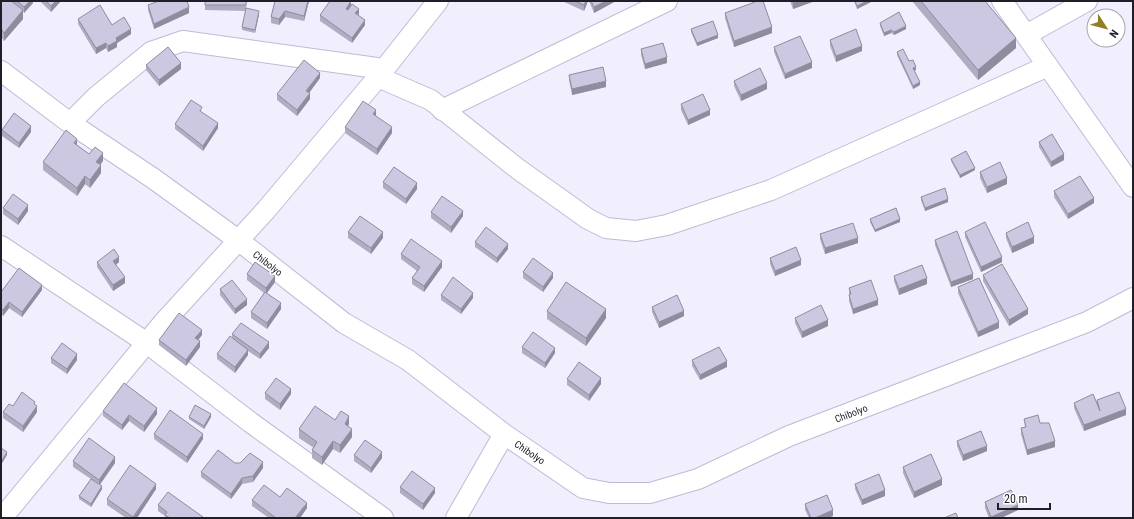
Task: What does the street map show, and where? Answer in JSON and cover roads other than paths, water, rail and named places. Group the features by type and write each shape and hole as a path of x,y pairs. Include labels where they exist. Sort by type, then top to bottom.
{"street":[{"path":"2,518 163,323 266,210 381,73 438,1"},
{"path":"442,110 667,1"},
{"path":"1002,1 1133,186"},
{"path":"1026,35 1087,1"},
{"path":"70,123 96,97 151,52 183,41 381,73 431,100 518,169 588,219 606,228 636,231 667,225 771,190 1048,66"},
{"name":"Chibolyo","path":"1,71 70,123 154,179 238,240 344,323 408,360 504,434 583,488 609,493 650,493 698,479 789,436 1087,322 1133,298"},
{"path":"1,246 147,343 250,422 383,518"},
{"path":"456,518 504,434"}]}
